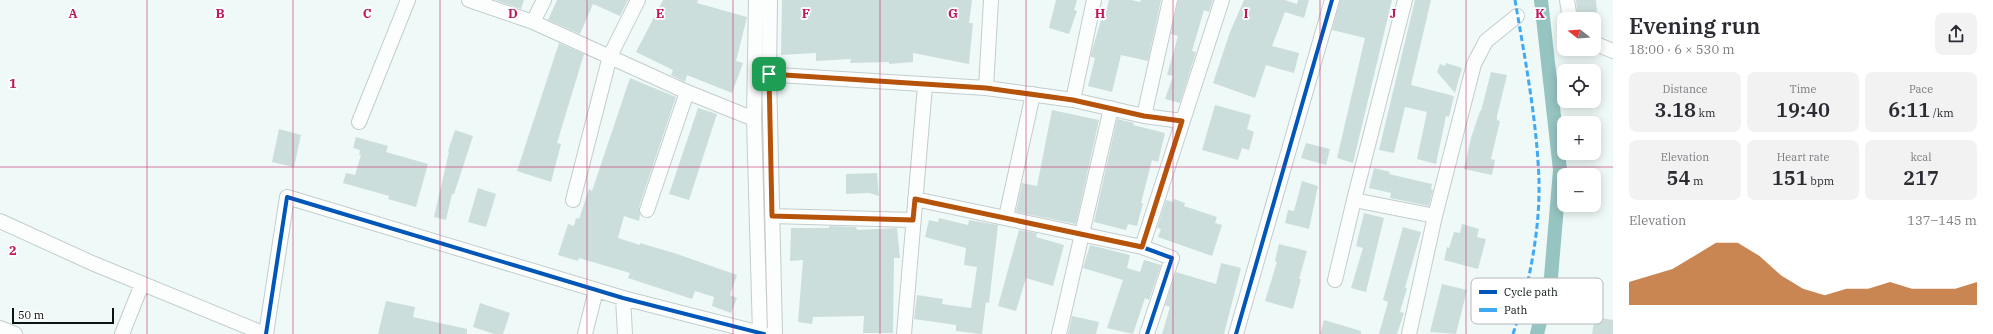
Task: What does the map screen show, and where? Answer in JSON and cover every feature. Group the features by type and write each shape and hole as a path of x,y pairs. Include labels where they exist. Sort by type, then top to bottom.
{"street":[{"path":"360,122 408,0"},
{"path":"469,0 533,22 687,92 754,119"},
{"path":"533,22 544,0"},
{"path":"573,200 610,56 638,0"},
{"path":"756,0 772,216 775,334"},
{"path":"0,221 92,263 266,334 287,197 623,298 761,334 754,119 762,74 770,0"},
{"path":"986,88 991,0"},
{"path":"1073,100 1094,0"},
{"path":"1144,116 1170,0"},
{"path":"1142,247 1222,0"},
{"path":"1236,334 1332,0"},
{"path":"1336,280 1354,200 1405,0"},
{"path":"1567,0 1569,12"},
{"path":"1409,334 1435,216 1474,64 1486,41 1517,16"},
{"path":"1601,46 1613,52"},
{"path":"762,74 925,86 986,88 1073,100 1144,116 1182,121"},
{"path":"904,334 925,86"},
{"path":"647,210 687,92"},
{"path":"1006,218 1033,94"},
{"path":"1059,334 1111,108"},
{"path":"915,199 1083,233 1142,247 1172,258 1147,334"},
{"path":"1354,200 1435,216"},
{"path":"772,216 913,220"},
{"path":"122,334 142,284"},
{"path":"585,334 596,290"},
{"path":"623,298 625,334"},
{"path":"0,328 15,334"}],"building":[{"path":"495,0 524,0 521,9"},
{"path":"557,0 628,0 620,16 593,4 580,34 548,20"},
{"path":"663,0 698,0 697,3 747,17 736,61 743,63 732,93 687,75 685,82 671,75 673,70 636,52"},
{"path":"782,0 972,0 969,23 973,23 969,64 913,53 913,62 889,64 889,62 850,63 851,59 816,61 816,53 781,55"},
{"path":"1056,0 1077,0 1074,10 1077,11 1069,34 1049,28"},
{"path":"1109,0 1131,0 1140,2 1141,0 1161,0 1148,61 1121,55 1112,92 1088,86 1095,58 1091,57 1091,54 1101,20 1104,21"},
{"path":"1178,0 1213,0 1209,12 1204,10 1192,51 1196,52 1180,103 1165,99 1173,76 1167,75 1178,36 1171,34"},
{"path":"1244,0 1285,0 1297,4 1298,0 1309,0 1304,18 1285,12 1272,46 1299,53 1294,73 1266,65 1255,98 1213,83 1230,32"},
{"path":"1340,0 1392,0 1353,163 1337,158 1365,38 1332,30"},
{"path":"1415,0 1431,0 1411,85 1454,96 1449,117 1446,116 1436,164 1417,159 1427,112 1405,107 1394,153 1379,150"},
{"path":"1576,0 1596,0 1597,12 1577,12"},
{"path":"559,43 584,54 557,143 561,144 551,182 517,171"},
{"path":"1446,63 1462,68 1455,93 1437,72 1440,64 1445,66"},
{"path":"1491,72 1507,75 1497,116 1497,120 1500,121 1491,159 1495,160 1492,175 1464,169 1471,138 1481,111"},
{"path":"630,78 676,97 639,207 639,221 624,216 618,238 677,254 737,275 730,295 737,298 731,313 712,306 714,297 695,291 692,299 628,278 630,273 579,258 578,261 558,255 568,224 574,226 576,218 579,219 589,189 592,191"},
{"path":"1215,105 1251,115 1247,129 1254,132 1249,150 1242,148 1238,160 1202,150"},
{"path":"698,108 717,114 689,200 669,194"},
{"path":"1052,110 1099,120 1076,224 1016,212 1022,183 1037,186"},
{"path":"1117,119 1134,123 1133,125 1165,133 1158,162 1152,160 1137,226 1128,224 1126,230 1094,222"},
{"path":"279,129 301,135 294,167 272,162"},
{"path":"455,130 473,136 454,194 452,194 446,220 434,217 448,151"},
{"path":"356,137 388,146 386,152 428,164 416,207 388,199 389,196 343,183 346,173 355,175 361,155 359,155 360,150 353,148"},
{"path":"1306,143 1330,149 1326,165 1301,158"},
{"path":"1374,168 1390,172 1389,174 1432,184 1431,189 1433,190 1429,206 1390,198 1391,193 1369,188"},
{"path":"877,173 879,196 869,193 846,194 846,174"},
{"path":"1302,181 1318,186 1309,229 1285,223 1288,210 1294,211"},
{"path":"478,188 496,194 486,227 468,222"},
{"path":"1174,199 1185,203 1184,206 1217,217 1215,223 1222,225 1212,256 1158,237 1161,229 1157,228 1166,200 1173,202"},
{"path":"1364,213 1384,218 1366,292 1351,288 1363,248 1356,246"},
{"path":"939,218 968,225 969,220 998,225 989,303 986,302 982,334 956,331 956,325 914,319 917,295 943,299 942,304 971,308 977,267 964,265 966,248 925,237 929,220 938,222"},
{"path":"1462,224 1479,229 1477,237 1486,239 1478,269 1444,260 1447,247 1449,248 1454,232 1460,233"},
{"path":"829,226 856,227 857,230 897,228 900,258 894,258 893,333 863,333 864,316 813,317 812,324 798,322 803,260 790,261 791,228 829,228"},
{"path":"1403,227 1421,232 1405,288 1407,288 1400,312 1404,313 1397,334 1379,334 1388,302 1383,300"},
{"path":"1019,230 1037,233 1036,237 1064,245 1053,286 1026,278 1016,311 998,306"},
{"path":"1279,244 1307,251 1299,279 1301,279 1293,309 1265,301 1277,262 1275,261"},
{"path":"1090,245 1130,255 1127,268 1140,272 1144,260 1161,265 1149,300 1145,298 1133,334 1107,328 1123,280 1083,268"},
{"path":"1221,263 1241,268 1224,334 1162,334 1170,307 1165,305 1176,272 1216,284"},
{"path":"1442,284 1467,290 1456,334 1430,332"},
{"path":"386,301 415,307 413,317 467,329 467,334 378,334"},
{"path":"480,303 510,313 503,334 494,334 473,327"},
{"path":"1072,316 1099,322 1096,334 1068,334"},
{"path":"1603,318 1613,320 1613,334 1592,334 1594,324 1603,324"},
{"path":"1324,320 1361,331 1361,334 1320,334"}],"waterway":[{"path":"1541,0 1560,170 1551,278"},
{"path":"1537,334 1539,324"}],"marked path":[{"path":"1515,0 1533,113 1538,158 1538,220 1529,278"},
{"path":"1513,334 1516,324"}],"cycle path":[{"path":"1236,334 1332,0"},
{"path":"266,334 287,197 623,298 764,334"},
{"path":"915,199 1142,247 1172,258 1147,334"}],"route":[{"path":"769,74 925,86 986,88 1073,100 1144,116 1182,121 1142,247 1083,233 915,199 913,220 772,216 769,74"}]}
